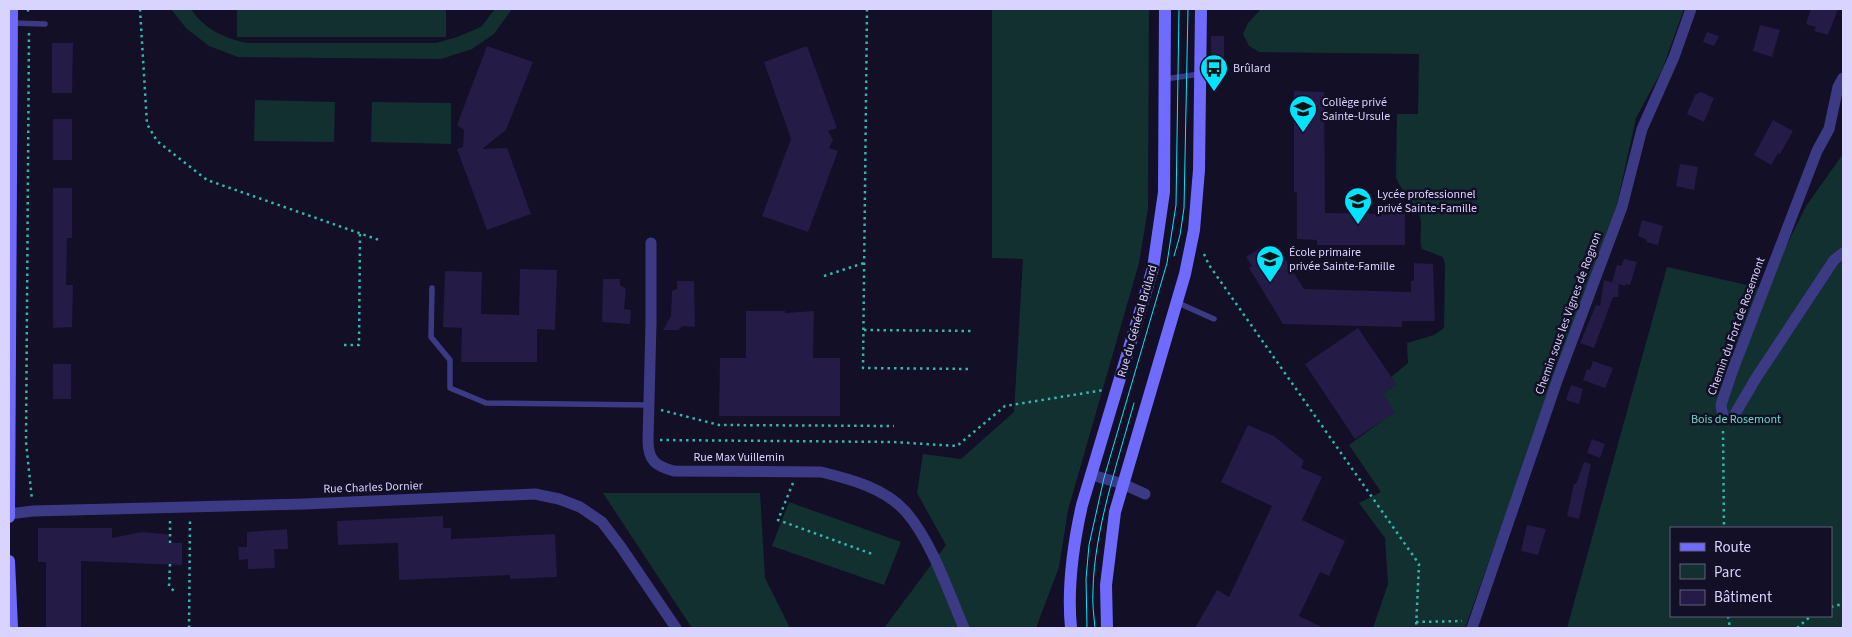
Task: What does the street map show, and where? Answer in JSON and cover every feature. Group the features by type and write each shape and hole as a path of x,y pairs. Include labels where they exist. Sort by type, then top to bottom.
{"main road":[{"name":"Rue du Général Brûlard","path":"1071,628 1070,585 1076,536 1153,268 1164,192 1165,9"},
{"path":"1107,628 1106,585 1108,558 1116,512 1186,265 1196,214 1199,170 1201,9"},
{"path":"9,515 11,13"},
{"path":"9,561 12,628"}],"street":[{"name":"Chemin sous les Vignes de Rognon","path":"1473,624 1558,378 1622,207 1642,130 1674,57 1691,9"},
{"name":"Chemin du Fort de Rosemont","path":"1723,417 1721,406 1732,372 1817,151 1829,129 1838,87 1843,78"},
{"name":"Rue Max Vuillemin","path":"651,243 648,451 655,463 663,468 674,471 821,472 843,477 870,487 905,511 923,535 964,628"},
{"path":"1723,417 1732,419 1756,378 1834,260 1843,252"},
{"path":"1092,475 1123,484 1145,494"},
{"name":"Rue Charles Dornier","path":"9,515 33,511 304,504 535,494 559,498 580,507 602,522 676,628"}],"lane":[{"path":"11,13 28,24 45,24"},
{"path":"1165,79 1221,72"},
{"path":"432,288 431,337 450,360 450,388 486,403 649,405"},
{"path":"1176,302 1214,319"}],"path":[{"path":"28,9 28,442 33,511"},
{"path":"140,9 147,124 157,141 207,180 379,240"},
{"path":"867,9 863,368 970,369"},
{"path":"344,345 359,344 360,234"},
{"path":"1204,252 1208,265 1419,564 1416,628"},
{"path":"824,276 864,263"},
{"path":"22,270 28,270"},
{"path":"864,330 971,331"},
{"path":"660,440 894,442 957,446 1005,406 1108,390"},
{"path":"661,410 719,425 894,426"},
{"path":"1723,417 1724,527"},
{"path":"21,442 28,442"},
{"path":"793,482 778,520 876,555"},
{"path":"189,628 190,515"},
{"path":"170,516 170,543"},
{"path":"170,564 169,586 175,592"},
{"path":"1797,628 1810,617"},
{"path":"1416,622 1473,624"}],"green space":[{"path":"171,9 191,9 202,22 215,32 247,43 436,43 481,27 495,9 512,9 494,34 472,49 441,59 238,57 209,46 186,28"},
{"path":"237,9 446,9 446,37 237,37"},
{"path":"992,9 1149,9 1148,209 1139,263 1068,510 1059,567 1036,628 884,628 946,545 917,493 923,454 961,459 1014,412 1023,259 992,258"},
{"path":"1261,9 1684,9 1662,70 1636,118 1617,204 1465,628 1373,628 1388,584 1385,538 1359,503 1381,492 1349,445 1394,412 1383,394 1396,384 1391,377 1408,363 1407,343 1434,335 1444,328 1445,265 1443,257 1422,249 1420,241 1421,221 1418,212 1401,188 1396,177 1397,114 1418,114 1419,54 1259,52 1249,46 1243,34 1248,23"},
{"path":"255,100 335,102 334,142 254,141"},
{"path":"372,102 451,103 451,144 371,142"},
{"name":"Bois de Rosemont","path":"1843,154 1843,628 1567,628 1667,267 1765,289 1806,206"},
{"path":"603,493 760,493 765,578 790,628 692,628"},
{"path":"789,502 901,542 884,585 772,546"}],"building":[{"path":"1811,9 1838,9 1828,35 1814,31 1816,27 1806,24"},
{"path":"1760,25 1780,30 1772,57 1753,51"},
{"path":"1707,32 1719,36 1714,46 1703,42"},
{"path":"1211,36 1224,36 1224,58 1211,58"},
{"path":"52,43 73,43 72,93 52,93"},
{"path":"487,46 533,62 506,130 482,149 507,148 531,214 487,230 457,149 463,147 464,130 457,125"},
{"path":"807,46 837,128 828,131 833,140 829,148 838,151 808,232 762,216 791,139 764,62"},
{"path":"1294,91 1324,92 1325,213 1405,214 1405,245 1317,245 1317,240 1297,239 1297,193 1294,192"},
{"path":"1701,92 1714,98 1704,122 1687,114 1695,95"},
{"path":"53,119 72,119 72,160 53,160"},
{"path":"1773,120 1793,131 1780,154 1778,153 1771,165 1754,155"},
{"path":"1680,164 1698,167 1694,190 1676,186"},
{"path":"53,188 72,188 72,238 67,238 66,285 73,285 72,327 53,328"},
{"path":"1642,220 1663,226 1658,245 1646,242 1647,240 1638,236"},
{"path":"1264,246 1270,255 1279,249 1304,289 1411,292 1411,281 1414,281 1414,263 1433,264 1435,321 1402,321 1402,327 1283,324 1249,268 1252,266 1246,257"},
{"path":"1624,259 1637,262 1630,285 1626,284 1625,286 1612,282 1617,265 1621,266"},
{"path":"520,269 557,270 555,330 537,329 537,362 461,362 462,328 443,327 445,271 482,272 481,314 519,315"},
{"path":"603,279 620,279 620,285 626,289 624,309 631,310 630,324 602,322"},
{"path":"1604,280 1619,284 1618,297 1613,297 1594,348 1580,343 1596,305 1600,306"},
{"path":"677,281 694,281 695,327 683,326 678,330 663,330 671,316 672,291 677,289"},
{"path":"746,311 785,311 785,313 814,311 813,358 840,358 840,416 719,416 720,358 746,358"},
{"path":"1358,328 1396,384 1383,394 1395,412 1355,439 1305,364"},
{"path":"1593,361 1613,368 1605,388 1583,380 1587,369 1590,370"},
{"path":"53,364 71,364 71,399 53,399"},
{"path":"1571,385 1583,389 1579,404 1566,400"},
{"path":"1248,425 1274,436 1304,461 1301,468 1322,477 1302,520 1345,541 1329,576 1320,572 1299,616 1324,628 1195,628 1217,590 1229,597 1272,506 1221,482"},
{"path":"1592,439 1605,444 1600,458 1587,453"},
{"path":"1584,462 1591,464 1579,519 1567,516 1574,484 1576,484"},
{"path":"443,516 443,528 451,528 451,539 555,534 557,577 510,579 510,575 399,580 398,543 338,545 337,521"},
{"path":"1527,525 1546,529 1538,555 1521,551"},
{"path":"38,528 112,528 112,538 141,532 169,535 168,543 182,543 182,565 81,561 81,628 46,628 46,562 38,562"},
{"path":"287,529 288,549 274,549 275,568 248,569 248,559 239,560 238,547 247,547 247,532"}],"tram line":[{"path":"1087,628 1086,579 1089,545 1104,478 1167,263 1176,205 1179,9"},
{"path":"1174,256 1180,235 1184,208 1188,9"},
{"path":"1095,628 1093,609 1094,567 1102,520 1134,403"}],"place":[{"name":"Brûlard","path":"1214,92"},
{"name":"Collège privé Sainte-Ursule","path":"1303,133"},
{"name":"Lycée professionnel privé Sainte-Famille","path":"1358,225"},
{"name":"École primaire privée Sainte-Famille","path":"1270,283"}]}
